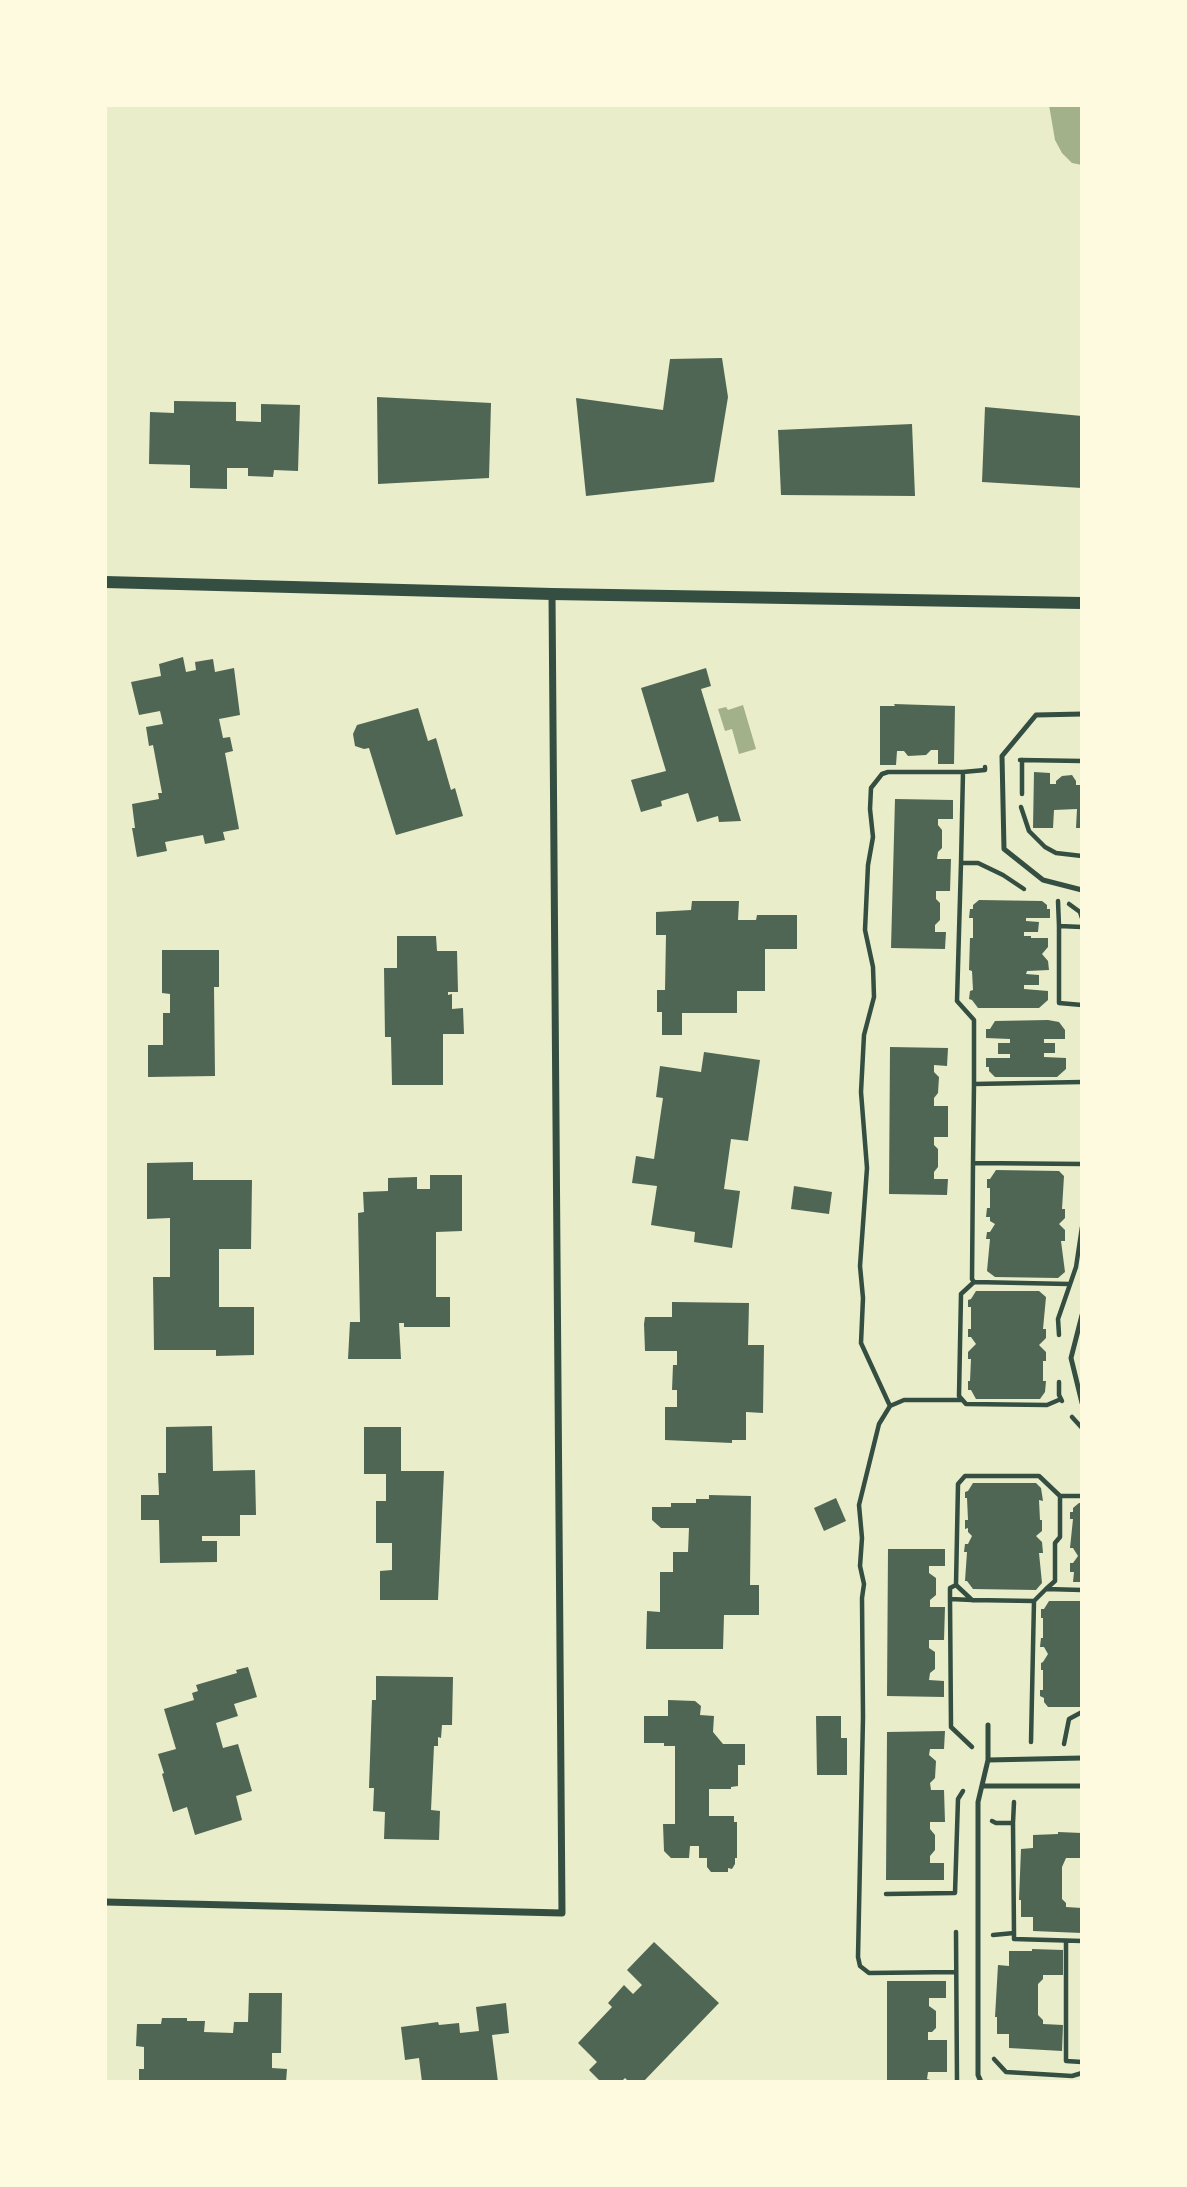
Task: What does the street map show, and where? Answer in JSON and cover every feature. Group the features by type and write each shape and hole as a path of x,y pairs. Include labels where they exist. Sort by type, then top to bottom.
{"street":[{"path":"105,583 1082,603"},
{"path":"105,1902 562,1913 552,594"}],"lane":[{"path":"1082,714 1036,715 1002,756 1004,849 1043,880 1082,890"},
{"path":"1082,1315 1071,1358 1082,1404"},
{"path":"981,2082 978,2075 978,1802 988,1760 988,1725"},
{"path":"988,1760 1082,1758"},
{"path":"983,1786 1082,1786"}],"path":[{"path":"1082,761 1023,760 1021,806 1029,831 1045,847 1056,853 1082,856"},
{"path":"890,1406 860,1343 863,1298 860,1266 867,1168 862,1079 864,1035 874,998 873,967 866,930 867,865 873,836 871,788 882,774 888,772 985,770 985,761"},
{"path":"961,863 957,1001 974,1020 974,1282"},
{"path":"1082,918 1080,912 1058,901 1059,1003 1082,1005"},
{"path":"1059,926 1082,927"},
{"path":"974,1084 1082,1082"},
{"path":"973,1164 1082,1164"},
{"path":"1061,1399 1047,1405 966,1404 963,1401 959,1396 961,1294 974,1282 1069,1284"},
{"path":"956,1972 869,1973 860,1966 858,1957 863,1717 861,1624 864,1584 860,1566 862,1538 859,1505 879,1424 890,1406 904,1400 963,1401"},
{"path":"972,1600 956,1585 958,1483 965,1476 1039,1476 1060,1496 1082,1496"},
{"path":"1037,1748 1030,1742 1034,1601 1055,1581 1055,1543 1060,1537 1060,1496"},
{"path":"956,1585 950,1588 951,1727 973,1748 973,1760"},
{"path":"1046,1589 1082,1590"},
{"path":"950,1600 1034,1601"},
{"path":"1053,1750 1065,1744 1069,1719 1082,1712"},
{"path":"886,1894 955,1893 958,1799 969,1781"},
{"path":"1011,1798 1014,1797 1014,1939 1082,1941"},
{"path":"992,1814 992,1820 996,1824 1013,1823"},
{"path":"956,1932 957,2082"},
{"path":"993,1946 993,1933 1014,1933"},
{"path":"1066,1942 1066,2061 1082,2062"},
{"path":"992,2053 994,2061 1006,2072 1072,2076 1082,2073"},
{"path":"1038,2075 1042,2080"}],"shaded area":[{"path":"1049,105 1082,105 1082,165 1072,163 1062,153 1055,140"},
{"path":"743,705 756,749 739,754 732,729 725,731 718,709 726,707 728,710"}],"building":[{"path":"722,358 728,397 714,482 586,496 576,398 663,410 670,359"},
{"path":"377,397 491,403 489,478 378,484"},
{"path":"174,401 236,402 236,421 261,422 261,404 300,405 298,471 274,470 273,477 248,476 248,468 227,468 227,489 190,488 190,465 149,464 150,412 174,413"},
{"path":"985,407 1082,416 1082,488 982,482"},
{"path":"912,424 915,496 781,495 778,430"},
{"path":"183,657 186,672 196,670 195,662 213,659 215,672 234,668 240,715 219,719 223,738 230,737 233,751 225,753 239,829 223,832 225,840 205,844 203,835 165,842 167,851 137,857 132,828 135,828 132,804 159,799 158,793 162,793 153,745 149,746 146,727 163,724 160,711 139,715 131,682 161,676 159,664"},
{"path":"706,668 711,686 701,689 741,821 719,822 718,816 697,822 688,793 661,801 662,806 641,812 631,780 666,771 641,688"},
{"path":"894,704 955,706 954,764 938,764 938,750 931,750 926,755 908,756 904,751 897,751 896,765 880,765 880,706 895,706"},
{"path":"418,708 428,741 436,738 451,790 455,788 463,816 396,835 369,748 355,746 353,734 357,725"},
{"path":"1034,772 1050,773 1050,784 1056,784 1062,776 1072,775 1076,785 1082,785 1082,828 1076,828 1077,809 1054,810 1053,828 1033,828"},
{"path":"895,799 953,800 953,819 938,819 942,830 942,848 937,859 951,859 950,891 936,891 936,899 940,903 940,920 935,925 935,932 946,932 945,949 891,948"},
{"path":"979,900 1042,901 1047,905 1047,909 1050,909 1050,918 1026,918 1026,921 1039,922 1038,932 1024,932 1024,936 1031,938 1048,938 1048,947 1042,954 1048,961 1049,970 1027,971 1026,974 1039,975 1039,985 1024,985 1024,989 1048,991 1048,1000 1039,1008 978,1008 969,999 970,991 973,990 972,971 969,970 973,918 969,918 970,909 973,909 973,905"},
{"path":"692,901 739,901 738,920 756,920 757,915 797,915 797,949 765,949 765,991 737,991 737,1013 682,1013 682,1035 662,1035 662,1012 657,1012 657,990 665,990 666,935 656,935 656,912 691,910"},
{"path":"397,936 436,936 437,951 457,951 458,992 448,992 448,995 452,994 452,1009 463,1008 464,1034 443,1034 443,1085 392,1085 391,1037 385,1037 384,968 397,968"},
{"path":"162,950 219,950 219,987 214,987 215,1076 148,1077 148,1045 163,1045 163,1013 170,1013 170,994 162,993"},
{"path":"995,1021 1059,1022 1065,1030 1065,1039 1044,1039 1044,1043 1055,1043 1055,1053 1044,1053 1044,1057 1066,1058 1066,1069 1057,1077 995,1077 989,1071 986,1058 1010,1058 1010,1054 998,1054 998,1043 1010,1043 1010,1039 986,1038 986,1029 990,1029"},
{"path":"890,1047 948,1048 947,1066 934,1065 934,1072 939,1077 934,1106 948,1106 948,1137 934,1137 934,1145 938,1149 938,1167 934,1172 934,1179 948,1179 947,1195 889,1194"},
{"path":"704,1052 760,1060 748,1141 731,1139 724,1189 740,1191 732,1248 694,1242 695,1232 651,1225 657,1186 632,1183 636,1156 654,1159 663,1098 656,1097 660,1066 701,1072"},
{"path":"193,1162 193,1180 252,1180 251,1249 219,1249 219,1307 254,1307 254,1355 216,1356 216,1350 154,1350 153,1277 170,1277 170,1218 147,1219 147,1163"},
{"path":"996,1170 1059,1171 1064,1176 1062,1209 1065,1209 1065,1218 1059,1224 1065,1230 1065,1241 1061,1241 1065,1272 1058,1278 995,1277 987,1271 990,1239 986,1239 987,1232 990,1232 995,1224 990,1221 990,1217 986,1217 987,1208 990,1208 987,1179 990,1179"},
{"path":"430,1175 462,1175 462,1231 436,1232 436,1297 450,1297 450,1327 404,1327 404,1323 399,1323 401,1359 348,1359 350,1322 360,1322 358,1213 364,1212 363,1192 388,1191 388,1178 417,1177 417,1189 430,1189"},
{"path":"794,1186 832,1192 829,1214 791,1209"},
{"path":"976,1291 1039,1291 1046,1297 1043,1329 1046,1329 1046,1338 1039,1345 1046,1352 1043,1381 1046,1381 1045,1392 1040,1399 976,1399 971,1390 968,1390 971,1359 968,1359 968,1352 976,1344 968,1337 968,1329 971,1329 971,1307 968,1307 968,1300"},
{"path":"672,1302 749,1303 748,1345 764,1345 763,1413 746,1412 746,1440 732,1440 732,1443 665,1440 665,1407 677,1407 677,1390 672,1390 673,1365 677,1365 677,1351 645,1351 644,1324 645,1317 672,1317"},
{"path":"212,1426 213,1471 255,1470 256,1515 240,1515 240,1536 202,1536 202,1541 217,1541 217,1562 160,1563 159,1520 141,1520 141,1495 159,1495 158,1473 166,1473 166,1427"},
{"path":"364,1427 401,1427 401,1471 444,1471 438,1600 380,1600 380,1571 392,1570 392,1543 376,1543 376,1501 386,1501 386,1474 364,1474"},
{"path":"973,1483 1036,1483 1041,1488 1043,1501 1039,1500 1042,1531 1036,1536 1042,1542 1043,1553 1039,1553 1042,1583 1036,1590 973,1589 965,1581 965,1544 968,1544 972,1536 968,1528 965,1529 965,1520 968,1520 965,1492"},
{"path":"709,1495 751,1496 750,1585 759,1585 759,1615 724,1615 723,1649 646,1649 647,1611 660,1612 660,1572 673,1572 673,1552 688,1552 689,1528 661,1528 652,1520 652,1507 671,1507 671,1503 696,1503 696,1499 709,1499"},
{"path":"836,1498 846,1521 824,1531 814,1508"},
{"path":"1082,1503 1082,1582 1073,1582 1074,1572 1070,1572 1070,1563 1078,1556 1073,1548 1070,1548 1073,1519 1070,1519 1070,1512 1073,1512 1073,1508"},
{"path":"888,1549 945,1549 945,1566 929,1566 929,1573 936,1578 936,1595 930,1600 930,1607 945,1607 944,1640 929,1640 929,1648 935,1652 935,1669 930,1673 929,1680 944,1681 944,1697 887,1696"},
{"path":"1049,1601 1082,1601 1082,1707 1048,1707 1040,1696 1040,1690 1043,1690 1041,1663 1048,1654 1044,1647 1040,1647 1043,1638 1041,1609 1044,1609"},
{"path":"248,1667 257,1697 234,1704 238,1716 216,1723 223,1748 238,1744 252,1791 236,1796 242,1820 195,1835 187,1807 173,1812 162,1774 164,1773 158,1754 176,1749 164,1709 194,1700 192,1693 198,1691 196,1685"},
{"path":"376,1676 453,1677 452,1725 442,1725 438,1746 434,1746 431,1810 440,1811 439,1840 384,1839 385,1812 373,1811 374,1788 369,1788 372,1700 376,1700"},
{"path":"668,1700 695,1701 701,1706 700,1715 714,1716 713,1732 723,1744 745,1744 745,1765 738,1765 738,1786 731,1789 709,1789 709,1816 734,1816 734,1822 737,1822 737,1858 732,1869 728,1868 728,1872 711,1872 707,1867 707,1858 699,1858 699,1846 690,1846 689,1858 671,1858 664,1851 663,1824 675,1824 675,1746 644,1743 644,1716 668,1716"},
{"path":"816,1716 841,1716 841,1738 847,1738 847,1775 817,1775"},
{"path":"945,1731 944,1749 930,1749 929,1755 936,1761 935,1778 930,1783 931,1790 944,1790 945,1822 930,1822 930,1829 935,1835 935,1850 930,1856 930,1863 944,1863 944,1880 886,1880 887,1732"},
{"path":"1082,1833 1082,1858 1066,1858 1062,1867 1062,1899 1066,1907 1082,1908 1082,1933 1033,1931 1033,1917 1021,1917 1021,1849 1033,1848 1033,1835"},
{"path":"654,1942 719,2003 643,2082 629,2082 625,2078 621,2082 601,2082 589,2070 597,2062 578,2043 612,2007 608,2003 624,1985 633,1994 642,1985 627,1970"},
{"path":"1063,1950 1063,1975 1043,1975 1038,1984 1038,2015 1043,2024 1063,2025 1062,2051 1009,2048 1009,2034 997,2034 995,2017 998,1965 1009,1966 1009,1951"},
{"path":"887,1981 946,1981 946,1998 929,1998 929,2006 936,2011 936,2028 928,2032 928,2040 947,2040 947,2072 928,2072 927,2079 937,2082 887,2082"},
{"path":"249,1993 282,1993 281,2053 272,2053 272,2068 287,2069 286,2082 139,2082 139,2069 144,2069 144,2047 136,2046 137,2024 161,2024 162,2018 187,2018 187,2021 205,2021 204,2032 233,2033 234,2022 248,2022"},
{"path":"506,2003 509,2033 492,2035 498,2082 422,2082 419,2058 405,2060 401,2027 438,2022 439,2025 459,2023 460,2033 479,2031 476,2007"}]}
